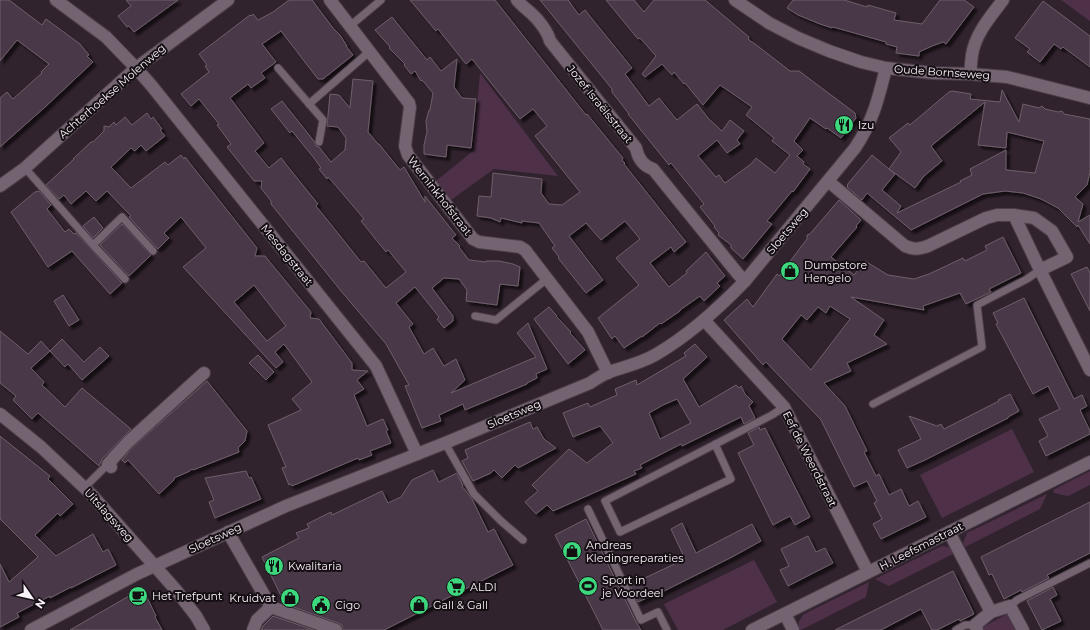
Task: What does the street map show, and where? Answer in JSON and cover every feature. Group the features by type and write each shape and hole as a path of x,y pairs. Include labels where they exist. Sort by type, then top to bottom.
{"street":[{"name":"Mesdagstraat","path":"56,0 106,38 136,68 376,366 417,454"},
{"name":"Achterhoekse Molenweg","path":"0,186 25,168 155,52 228,0"},
{"name":"Werninkhofstraat","path":"330,0 409,104 410,107 405,146 408,155 473,239 479,242 520,247 525,250 588,332 608,373"},
{"name":"Jozef Israëlsstraat","path":"517,0 523,8 531,13 548,34 550,41 636,148 637,156 646,168 653,169 745,281"},
{"name":"Oude Bornseweg","path":"735,0 769,23 798,38 861,62 886,68 933,73 1007,77 1090,98"},
{"path":"970,74 972,54 976,41 982,29 1004,0"},
{"name":"Sloetsweg","path":"31,630 154,566 308,496 445,443 590,383 608,373 655,355 704,320 731,296 828,182 855,148 865,132 875,108 886,68"},
{"path":"828,182 905,246 912,249 918,250 986,218 997,215 1014,215 1034,218 1052,231 1067,257 1041,272"},
{"path":"1014,215 1090,370"},
{"name":"Eef de Weerdstraat","path":"704,320 784,407 868,572"},
{"path":"110,465 128,442 204,373"},
{"name":"Uitslagsweg","path":"0,414 41,447 84,488 154,566 196,616 204,630"},
{"name":"H. Leefsmastraat","path":"752,630 1090,462"},
{"path":"228,532 265,606 336,630"},
{"path":"949,532 991,612"},
{"path":"253,630 265,606"},
{"path":"976,628 991,612 1010,606 1023,630"},
{"path":"784,614 793,630"}],"lane":[{"path":"350,26 381,0"},
{"path":"309,104 369,52"},
{"path":"278,68 322,120 319,142"},
{"path":"25,168 92,245 125,279"},
{"path":"92,245 122,217 154,251"},
{"path":"873,404 982,346 977,305 1041,272"},
{"path":"475,316 496,320 548,278"},
{"path":"715,444 731,479 620,532 605,502 715,444 772,415 784,407"},
{"path":"445,443 474,494 501,521 523,540"},
{"path":"84,488 110,465"},
{"path":"588,509 642,620 658,612 667,630"},
{"path":"1010,606 1017,600 1090,563"},
{"path":"956,630 965,625 976,628"}],"shaded area":[{"path":"1061,0 1090,0 1090,21"},
{"path":"480,73 558,176 494,169 451,200 436,181 473,151"},
{"path":"1012,429 1034,472 942,518 920,475"},
{"path":"1090,471 1090,485 1068,496 1054,493 1053,490"},
{"path":"1047,494 1040,509 965,547 963,543 967,533"},
{"path":"942,546 949,547 955,553 889,586 875,579"},
{"path":"754,560 777,602 723,630 678,630 664,604"},
{"path":"869,582 866,597 801,630 798,628 799,621 804,614"},
{"path":"1009,613 1018,630 982,630 981,628"}],"building":[{"path":"0,0 9,0 42,25 46,19 80,44 89,55 87,56 93,62 0,147 0,98 7,92 13,99 42,73 41,72 49,64 17,40 0,61"},
{"path":"126,0 178,0 134,32 129,26 127,27 118,16 131,6"},
{"path":"289,0 312,0 340,35 353,55 323,79 318,79 281,31 262,44 276,62 261,73 265,78 251,88 248,84 230,98 264,143 255,151 269,168 281,158 318,204 316,206 361,262 364,261 386,288 406,272 388,250 386,252 361,221 364,219 328,177 327,179 319,169 321,168 314,158 292,131 290,133 271,109 282,101 314,141 316,146 319,147 331,162 345,150 346,138 338,127 327,126 330,94 339,95 350,108 353,79 373,81 368,132 400,170 404,167 425,202 425,196 456,235 452,238 460,246 459,247 469,260 486,262 499,261 520,267 518,286 500,284 497,305 466,301 467,290 459,279 444,278 432,288 453,316 453,321 444,328 437,319 439,317 415,287 396,303 413,324 409,327 424,354 433,348 444,366 456,359 465,380 451,393 536,357 517,333 528,323 547,369 536,374 537,378 527,384 465,410 463,404 439,415 441,421 422,428 405,386 409,385 386,344 271,204 271,201 261,188 262,181 254,181 227,147 231,144 217,125 219,124 199,99 191,106 181,94 209,72 205,66 207,65 199,54 250,15 251,16 253,14 258,20 273,12"},
{"path":"410,0 495,0 586,115 587,114 623,158 622,160 625,163 624,164 686,242 674,252 671,247 650,263 669,287 687,273 686,271 706,252 725,276 717,283 720,286 704,301 700,296 624,348 615,336 612,339 598,318 639,285 616,258 640,239 625,221 601,240 586,223 569,236 603,280 586,293 558,258 559,257 552,248 555,246 539,223 522,221 522,223 501,218 500,222 491,218 477,216 479,196 491,197 493,173 542,179 541,193 549,204 562,205 580,192 535,136 547,126 533,109 520,119 472,59 466,64 438,29 436,31"},
{"path":"540,0 568,0 579,15 585,10 632,68 625,74 649,106 659,98 677,120 697,104 709,119 722,131 730,120 744,131 737,140 740,144 727,153 717,140 698,156 716,177 719,175 725,183 751,164 756,158 775,173 790,155 772,141 774,138 746,115 752,107 720,85 703,105 674,72 672,75 662,64 645,77 642,74 656,56 640,38 638,39 606,0 634,0 644,12 654,0 705,0 749,37 748,39 790,71 799,71 855,113 856,118 841,138 810,118 794,141 803,150 797,156 804,162 803,164 810,169 793,192 792,191 767,221 772,224 743,259 731,248 731,245 718,235 719,233 714,227 715,226 700,207 704,204 671,163 669,165 628,114 612,92 612,89"},
{"path":"793,0 844,0 867,7 868,5 896,13 894,20 922,24 940,0 964,0 974,7 946,44 943,42 932,46 919,52 919,56 896,53 897,47 886,44 886,42 833,27 832,28 798,15 787,8"},
{"path":"1043,1 1090,36 1090,67 1063,47 1061,49 1054,44 1040,62 1027,52 1030,49 1015,38"},
{"path":"392,17 427,60 430,57 441,71 457,59 454,87 462,98 476,99 471,148 447,145 446,157 424,154 424,145 427,132 426,121 430,110 433,93 422,80 421,81 415,71 411,74 404,65 405,64 389,48 390,47 375,30"},
{"path":"1002,90 1019,122 1023,104 1039,108 1042,106 1045,109 1058,112 1062,111 1064,114 1090,119 1090,172 1087,185 1075,197 1083,204 1078,222 1090,215 1090,244 1078,225 1077,227 1058,208 1041,199 1023,193 1005,191 983,194 911,230 867,193 862,200 847,187 847,185 872,155 895,174 882,190 901,206 897,213 961,182 960,181 972,175 970,169 1006,150 1006,170 1035,173 1044,141 1007,132 1006,148 978,145 985,102 931,146 942,161 924,176 915,188 889,169 901,152 889,138 908,123 910,125 949,92 952,91 971,94 970,99 1000,102"},
{"path":"147,113 151,119 153,117 162,129 160,130 165,136 146,151 141,145 135,151 131,148 111,167 131,188 165,162 168,165 181,155 184,159 185,157 257,248 255,256 265,256 311,312 310,318 319,319 352,363 352,370 368,371 357,380 364,389 354,395 367,426 383,419 388,430 386,431 391,443 370,451 372,455 359,460 358,458 292,486 291,484 289,485 282,468 286,467 268,425 301,410 292,399 312,382 284,344 275,352 283,362 276,368 183,267 206,248 181,217 164,233 169,238 158,249 129,217 131,216 107,191 96,201 86,191 71,204 64,195 59,199 46,185 104,131 104,126 109,127 114,122 116,125 125,117 132,125","holes":["254,285 286,326 267,341 234,302"]},
{"path":"39,191 51,205 47,209 65,232 69,229 74,234 76,233 122,283 110,294 72,251 48,267 11,212 35,192"},
{"path":"839,200 861,220 856,226 857,227 831,257 854,275 865,261 888,275 914,279 929,274 963,258 965,261 987,250 985,246 1003,237 1021,273 989,289 991,292 966,304 960,293 923,306 924,310 851,297 884,320 874,335 887,344 847,363 851,371 824,383 845,406 867,451 864,452 876,476 879,474 889,495 901,489 909,506 918,501 926,517 881,539 873,524 882,519 874,503 877,501 867,481 854,487 821,420 766,362 763,365 724,320 747,299 753,307 777,274 779,276 807,239 807,235 810,234","holes":["830,306 850,319 811,370 782,339 801,315 807,320 818,307 826,313"]},
{"path":"94,217 103,228 93,238 83,226"},
{"path":"122,224 151,255 129,276 100,245"},
{"path":"1087,267 1090,273 1090,311 1071,274"},
{"path":"63,295 79,320 69,326 54,301"},
{"path":"1024,298 1074,399 1082,395 1087,406 1080,410 1090,434 1046,456 1039,441 1048,436 1039,419 1060,409 1048,386 1033,394 996,324 998,323 993,313"},
{"path":"549,307 585,350 568,364 534,319"},
{"path":"0,331 28,354 41,341 50,351 31,368 44,382 42,385 65,407 82,388 131,429 102,459 99,466 38,413 32,419 13,400 16,396 0,383"},
{"path":"62,339 84,362 100,347 109,356 82,380 68,364 65,367 50,351"},
{"path":"695,344 707,357 683,379 699,407 736,385 739,388 741,386 745,394 753,402 749,406 755,418 744,424 741,417 682,446 681,444 640,465 642,468 634,471 636,474 553,511 547,505 536,514 525,502 538,491 532,485 569,449 587,463 613,443 600,426 573,437 563,413 588,403 590,407 617,395 615,389 636,380 637,385 686,356 684,353","holes":["677,399 691,423 660,439 649,413"]},
{"path":"258,355 274,372 266,380 249,363"},
{"path":"207,381 247,431 245,441 238,448 239,452 193,470 192,469 174,478 174,480 159,494 128,460 125,463 122,460 133,447"},
{"path":"1010,394 1019,411 1008,418 907,468 898,450 921,439 909,416 937,426 941,424 944,429"},
{"path":"530,422 533,429 537,427 544,439 556,448 518,468 515,465 502,478 494,470 491,473 473,481 462,461 468,458 465,450"},
{"path":"759,427 760,430 765,428 810,517 795,525 790,516 773,525 738,453 754,445 748,433"},
{"path":"0,436 50,476 48,479 73,504 60,516 58,513 35,535 56,556 93,534 103,552 108,549 116,565 17,613 19,617 0,627 0,564 9,582 38,557 0,519"},
{"path":"433,470 439,482 457,473 462,486 472,499 488,532 494,529 513,565 384,630 343,630 342,625 338,623 285,604 262,557 299,538 296,533 309,528 307,524 331,512 332,515 382,491 388,503 401,497 412,480"},
{"path":"246,471 249,478 251,477 261,499 215,518 209,502 214,500 205,478"},
{"path":"1090,502 1090,553 1047,575 1049,578 1022,592 1021,590 1004,599 992,574 989,575 981,557"},
{"path":"586,519 641,630 603,630 555,535"},
{"path":"682,523 696,553 752,524 761,541 660,593 638,602 630,585 685,559 671,529"},
{"path":"808,536 816,552 825,548 833,563 788,586 780,570 789,566 781,549"},
{"path":"953,571 974,614 960,621 959,619 937,630 932,630 921,609 881,630 835,630"},
{"path":"142,587 162,630 70,630 129,596 128,594"},
{"path":"1053,587 1057,595 1050,599 1061,621 1042,630 1027,601"},
{"path":"273,616 314,630 261,630"}],"place":[{"name":"Izu","path":"844,125"},
{"name":"Dumpstore Hengelo","path":"790,271"},
{"name":"Andreas Kledingreparaties","path":"572,551"},
{"name":"Kwalitaria","path":"274,566"},
{"name":"Sport in je Voordeel","path":"588,586"},
{"name":"ALDI","path":"456,587"},
{"name":"Het Trefpunt","path":"138,596"},
{"name":"Kruidvat","path":"290,598"},
{"name":"Cigo","path":"321,605"},
{"name":"Gall & Gall","path":"419,605"}]}
